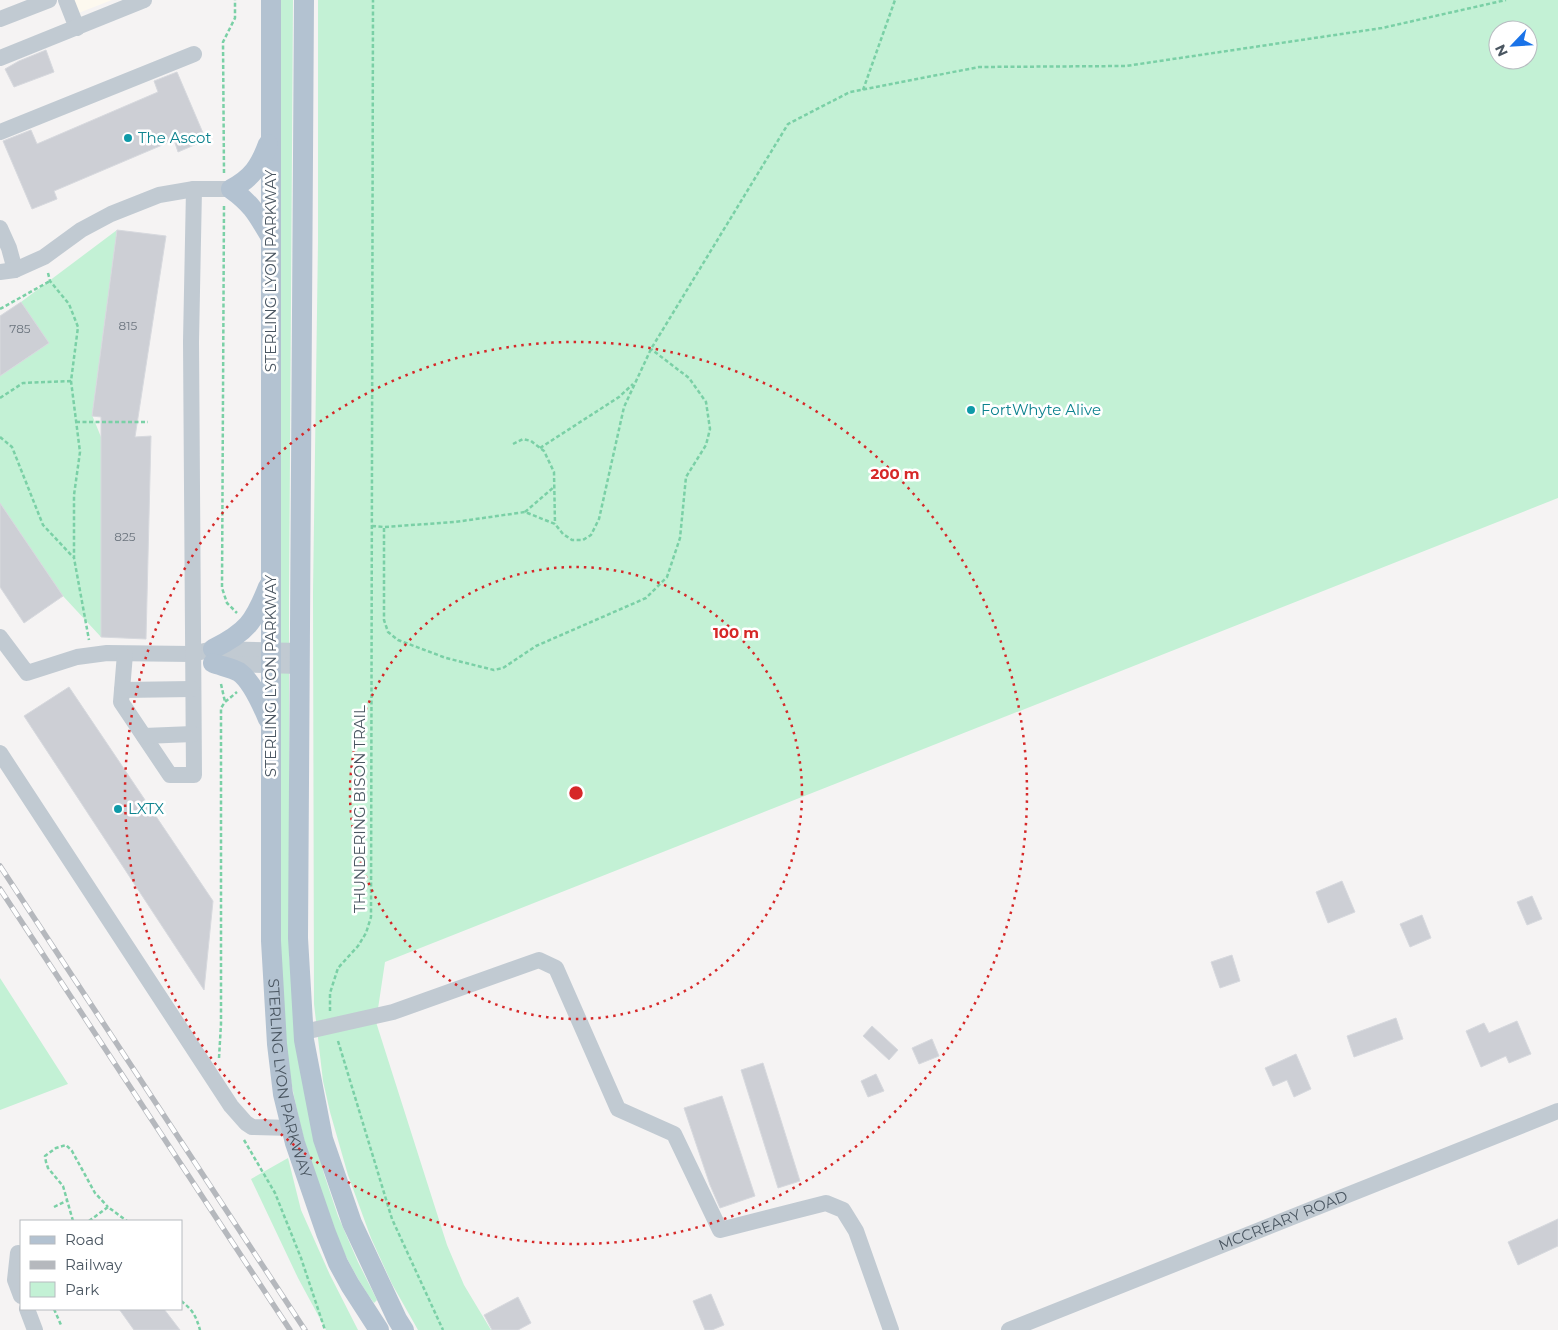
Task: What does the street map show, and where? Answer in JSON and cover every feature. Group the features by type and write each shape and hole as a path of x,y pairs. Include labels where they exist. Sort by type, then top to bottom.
{"main road":[{"name":"STERLING LYON PARKWAY","path":"271,0 271,941 277,1044 283,1094 295,1143 323,1224 338,1263 350,1286 379,1330"},
{"name":"STERLING LYON PARKWAY","path":"304,0 298,938 304,1032 324,1139 330,1158 352,1223 404,1330"},
{"path":"227,189 248,179 255,171 264,156 271,135"},
{"path":"227,189 245,199 252,206 271,238"},
{"path":"271,578 257,612 247,627 213,656 239,673 248,682 258,696 271,725"}],"street":[{"path":"0,19 48,0"},
{"path":"66,0 76,28"},
{"path":"0,58 144,0"},
{"path":"0,132 194,54"},
{"path":"0,228 9,248 8,271 44,257 81,230 111,214 159,195 194,189 227,189"},
{"path":"125,654 121,702 170,775 194,775 191,342 194,189"},
{"path":"0,637 27,673 77,657 107,653 300,658"},
{"path":"122,690 192,690"},
{"path":"144,736 193,734"},
{"path":"0,753 231,1106 252,1127 292,1128"},
{"path":"304,1032 393,1012 539,960 556,968 618,1109 674,1134 720,1230 826,1203 843,1210 856,1231 891,1330"},
{"name":"MCCREARY ROAD","path":"1009,1330 1558,1111"},
{"path":"18,1253 15,1280 20,1293"},
{"path":"27,1310 36,1330"}],"path":[{"path":"235,0 235,18 223,42 227,189 222,588 227,603 247,627"},
{"name":"THUNDERING BISON TRAIL","path":"373,0 371,917 366,933 358,946 338,968 330,993 330,1012 392,1219 443,1330"},
{"path":"863,90 894,0"},
{"path":"372,526 384,527 455,522 525,512 555,524 563,534 572,540 583,540 591,535 599,519 624,407 651,349 788,124 850,92 979,66 1126,66 1382,28 1506,0"},
{"path":"44,257 50,281 69,304 78,327 70,381 80,452 74,495 74,558 92,656"},
{"path":"0,309 50,281"},
{"path":"384,527 384,620 388,632 398,640 446,658 494,670 503,668 536,646 646,598 668,577 680,538 686,477 706,445 710,429 706,402 689,378 651,349"},
{"path":"0,398 23,383 70,381"},
{"path":"540,448 619,397 635,383"},
{"path":"76,422 148,422"},
{"path":"0,438 12,447 43,525 74,558"},
{"path":"513,444 523,439 531,441 544,452 554,472 555,524"},
{"path":"525,512 555,486"},
{"path":"218,1064 221,1024 221,708 225,702 248,682"},
{"path":"244,1139 274,1194 310,1284 325,1330"},
{"path":"73,1220 63,1186 48,1168 45,1156 56,1148 66,1145 72,1152 95,1193 108,1207 126,1220"},
{"path":"54,1207 66,1201"},
{"path":"90,1220 108,1207"},
{"path":"182,1302 190,1307 196,1317 200,1330"},
{"path":"54,1310 61,1325"}],"shaded area":[{"path":"71,0 112,0 76,14"}],"green space":[{"path":"280,0 293,0 289,956 311,1125 338,1216 377,1300 374,1303 345,1254 322,1199 313,1171 298,1114 286,1055 280,980"},
{"name":"FortWhyte Alive","path":"318,0 1558,0 1558,498 385,962 376,1022 447,1245 464,1285 491,1330 418,1330 392,1284 371,1238 348,1175 330,1112 323,1081 314,1004 313,593 318,242"},
{"path":"117,230 92,415 101,437 101,637 63,596 0,503 0,376 49,343 21,302"},
{"path":"0,978 68,1084 0,1110"},
{"path":"288,1158 301,1210 330,1275 358,1330 326,1330 298,1278 251,1179"}],"building":[{"path":"46,50 54,72 14,87 5,69"},
{"name":"The Ascot","path":"177,72 206,140 178,152 174,140 54,191 57,199 32,209 3,141 31,130 37,144 158,92 154,81"},
{"path":"117,230 166,236 135,437 151,436 146,639 101,637 101,417 92,416"},
{"path":"21,302 49,343 0,376 0,316"},
{"path":"0,503 63,596 24,623 0,587"},
{"name":"LXTX","path":"69,687 213,901 204,990 24,716"},
{"path":"1342,881 1355,912 1328,923 1316,892"},
{"path":"1532,896 1542,919 1527,925 1517,902"},
{"path":"1422,915 1431,938 1410,947 1400,924"},
{"path":"1232,955 1240,981 1220,988 1211,962"},
{"path":"1396,1018 1403,1039 1354,1057 1347,1036"},
{"path":"1517,1021 1531,1054 1509,1063 1506,1056 1481,1067 1466,1031 1484,1023 1489,1033"},
{"path":"872,1026 898,1050 889,1060 863,1036"},
{"path":"932,1039 939,1056 919,1064 912,1048"},
{"path":"1296,1054 1311,1089 1294,1097 1287,1080 1273,1086 1265,1068"},
{"path":"763,1063 800,1181 778,1188 741,1070"},
{"path":"876,1074 884,1091 868,1097 861,1081"},
{"path":"722,1096 755,1196 720,1208 710,1185 684,1108"},
{"path":"1558,1219 1558,1246 1518,1265 1508,1242"},
{"path":"711,1294 724,1325 712,1330 705,1330 693,1301"},
{"path":"518,1297 531,1323 518,1330 492,1330 484,1315"},
{"path":"120,1310 165,1310 180,1330 134,1330"}],"railway":[{"path":"0,866 305,1330"},
{"path":"0,889 290,1330"}],"place":[{"name":"The Ascot","path":"128,138"},
{"name":"FortWhyte Alive","path":"971,410"},
{"name":"LXTX","path":"118,809"}]}
